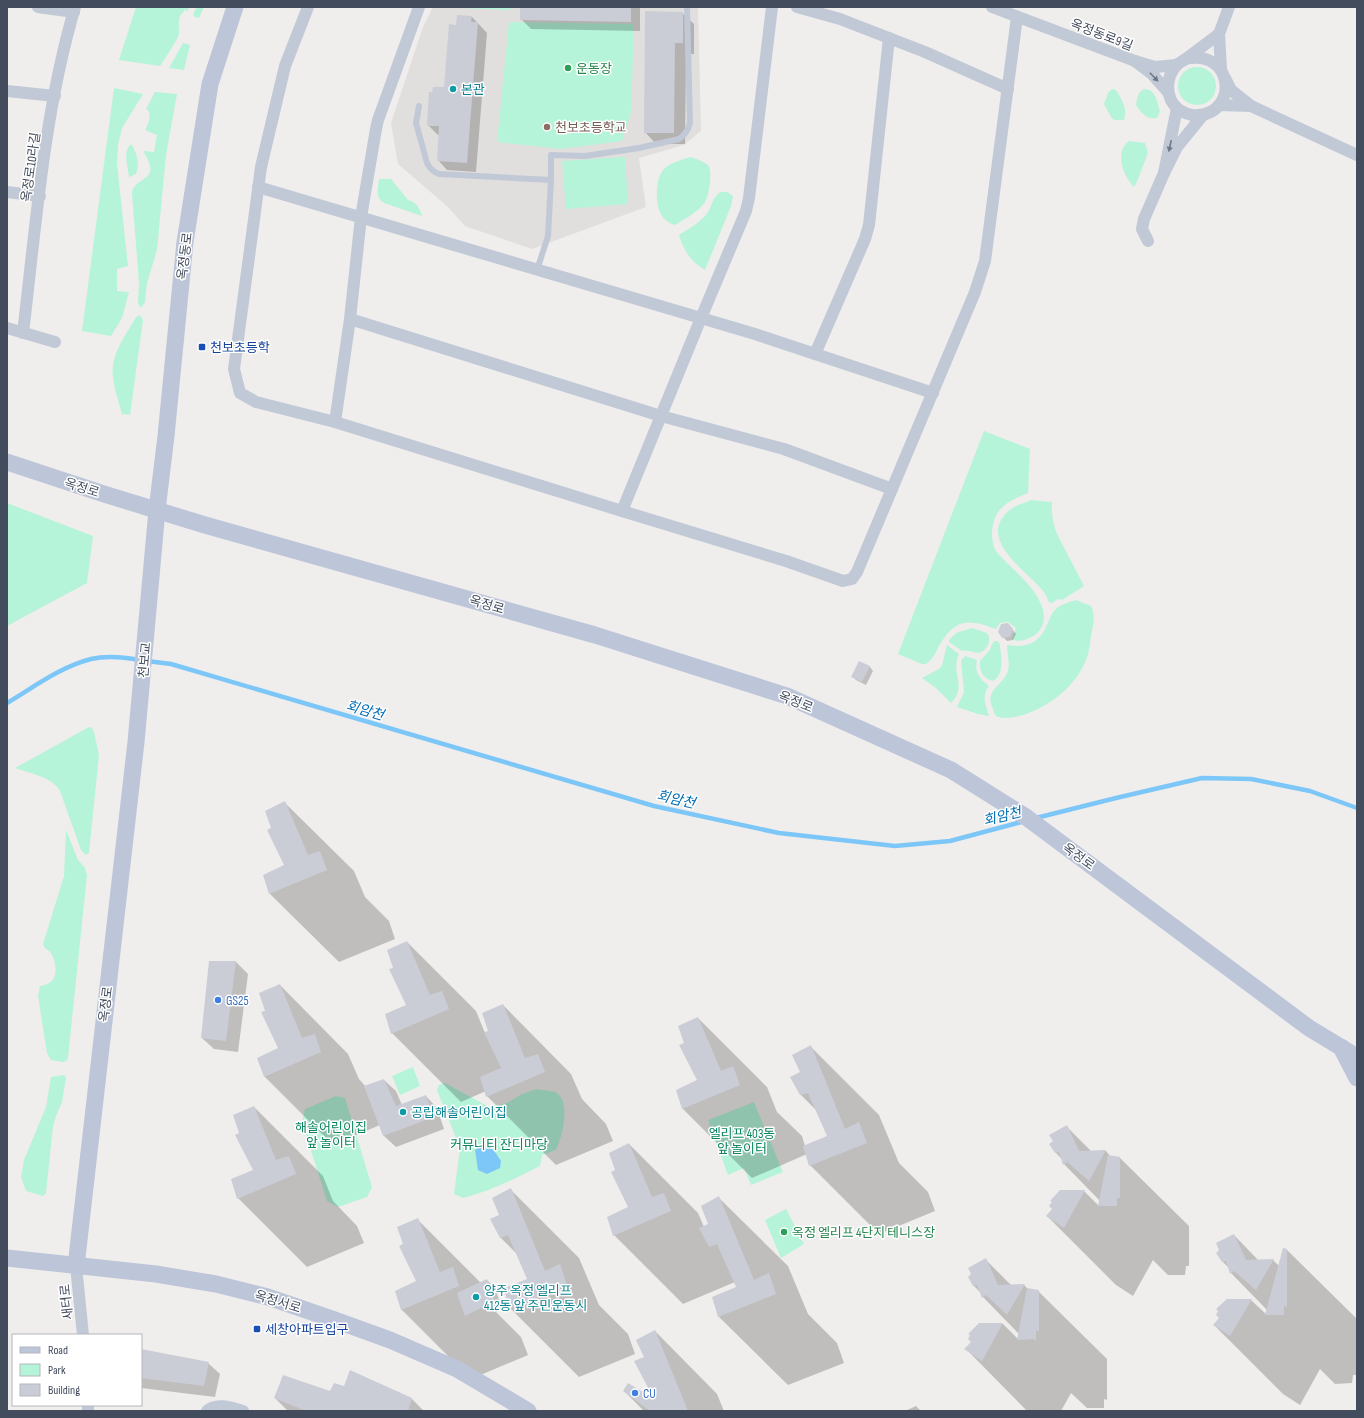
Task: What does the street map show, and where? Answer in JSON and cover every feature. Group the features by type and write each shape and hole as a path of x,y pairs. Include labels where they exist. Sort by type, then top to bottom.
{"street":[{"path":"38,7 75,9"},
{"name":"옥정동로","path":"157,510 166,436 185,242 210,84 235,7"},
{"path":"308,7 285,66 261,167 234,369 240,393 256,402 336,422 786,561 843,581 852,579 857,572 975,292 985,261 1017,17"},
{"path":"336,422 350,319 361,217 378,120 419,7"},
{"path":"622,511 746,211 749,198 772,7"},
{"path":"797,7 840,19 889,38 925,52 1008,89"},
{"name":"옥정동로9길","path":"992,7 1135,61"},
{"path":"1219,34 1181,62 1171,73 1168,82 1168,92 1171,101 1177,108 1185,113 1203,115 1212,111 1219,105 1224,97 1226,88 1219,34 1229,7"},
{"name":"옥정로10라길","path":"23,333 46,142 62,57 75,9"},
{"path":"815,354 865,239 868,225 889,38"},
{"path":"1135,61 1155,67 1181,62 1195,57 1205,58 1213,62 1223,74 1231,90 1251,106 1357,155"},
{"path":"1135,61 1152,74 1168,92"},
{"path":"7,91 55,96"},
{"path":"1219,105 1251,106"},
{"path":"1164,173 1177,108"},
{"path":"1148,241 1142,229 1144,219 1164,173 1177,147 1203,115"},
{"path":"258,187 701,318 933,393"},
{"path":"7,192 40,196"},
{"path":"350,319 661,416 784,449 892,489"},
{"path":"7,328 55,342"},
{"name":"옥정로","path":"7,462 157,510 595,634 787,696 951,770 1026,817 1309,1028 1349,1048 1357,1057"},
{"name":"천보교","path":"136,742 157,510"},
{"name":"옥정로","path":"76,1266 136,742"},
{"path":"1349,1048 1357,1078"},
{"name":"옥정서로","path":"7,1258 156,1274 201,1282 268,1297 332,1318 457,1369 528,1411"},
{"name":"새터로","path":"76,1266 83,1334"},
{"path":"208,1411 209,1409 221,1406 243,1411"}],"lane":[{"path":"537,270 548,236 551,155 585,156 639,148 679,140 687,131 690,123 687,7"},
{"path":"419,106 416,123 427,163 434,172 439,174 551,180"}],"shaded area":[{"name":"천보초등학교","path":"433,7 698,7 701,131 684,145 639,158 646,207 532,249 465,226 448,207 398,164 391,123 423,27"}],"green space":[{"path":"136,7 189,7 188,11 185,10 181,15 178,36 160,66 119,60"},
{"path":"197,7 204,7 199,18 195,17 193,14"},
{"path":"457,7 511,7 510,10"},
{"name":"운동장","path":"509,22 634,24 631,112 622,141 561,149 497,142"},
{"path":"183,43 190,45 184,70 169,68"},
{"path":"1193,67 1201,67 1211,72 1215,79 1215,93 1211,100 1201,105 1193,105 1183,100 1181,97 1178,90 1178,82 1183,72 1186,70"},
{"path":"114,88 143,94 122,128 118,145 117,164 128,266 117,269 117,291 129,292 122,318 111,336 82,331"},
{"path":"1112,89 1116,90 1124,105 1124,120 1114,120 1104,104 1108,93"},
{"path":"1144,89 1151,91 1154,94 1160,111 1157,118 1147,117 1136,105 1139,94"},
{"path":"155,92 177,94 166,155 157,250 147,283 145,302 142,307 140,307 138,303 139,283 132,193 136,185 149,174 150,171 149,162 143,151 154,152 157,135 145,130 149,116 149,111 146,109"},
{"path":"1129,141 1145,143 1148,153 1134,187 1126,177 1121,157 1124,146"},
{"path":"130,145 132,145 135,152 138,167 136,174 129,177 126,156"},
{"path":"625,157 628,204 566,209 562,161"},
{"path":"691,157 708,165 710,172 710,184 708,195 705,202 699,209 675,225 669,223 662,216 658,206 658,180 660,174 669,165"},
{"path":"379,179 391,179 408,200 417,206 422,216 381,201 378,195"},
{"path":"720,192 727,192 733,196 731,206 705,270 689,256 679,235 705,216 714,199"},
{"path":"140,315 143,320 130,415 122,414 115,391 113,369 114,361 116,353 124,338 136,317"},
{"path":"984,431 1030,449 1028,493 1014,499 999,511 993,524 992,537 994,547 997,552 1025,580 1037,596 1043,608 1044,622 1036,634 1028,639 1020,641 1012,639 1016,628 1008,622 1000,623 996,629 980,624 959,624 948,633 932,658 926,664 922,664 898,654"},
{"path":"1031,500 1052,502 1054,526 1057,534 1084,586 1062,600 1057,599 1053,603 1049,602 1044,592 1007,553 1000,542 998,531 1001,520 1015,506"},
{"path":"7,503 93,536 87,583 7,626"},
{"path":"1076,600 1091,606 1094,617 1087,657 1075,679 1052,701 1033,711 1010,718 996,716 990,699 991,694 1006,676 1009,668 1007,645 1026,645 1036,640 1044,631 1052,614 1058,607"},
{"path":"972,628 987,633 989,637 989,643 983,651 977,653 962,651 949,642 949,640 956,633"},
{"path":"995,641 998,641 1000,645 1001,670 997,678 993,681 982,674 980,661 990,650"},
{"path":"947,645 959,654 956,667 959,685 956,697 951,703 936,688 922,678 939,669 942,665"},
{"path":"965,656 977,660 976,668 978,675 989,686 985,697 989,716 957,707 964,692 961,661"},
{"path":"89,727 92,728 94,732 99,755 89,853 86,855 81,850 60,791 56,786 40,776 15,768"},
{"path":"66,830 78,860 85,868 87,875 68,1058 63,1062 51,1060 47,1053 38,996 40,986 52,981 56,969 53,956 43,944 64,876"},
{"path":"413,1067 420,1086 400,1095 392,1076"},
{"path":"64,1075 66,1078 62,1102 53,1126 46,1193 43,1196 26,1191 21,1177 24,1160 46,1107 51,1077"},
{"name":"커뮤니티 잔디마당","path":"445,1083 489,1107 507,1103 522,1094 536,1089 556,1092 562,1099 564,1105 564,1118 562,1132 556,1150 542,1155 540,1166 521,1176 483,1192 463,1198 454,1194 460,1148 437,1090 439,1085"},
{"name":"해솔어린이집 앞 놀이터","path":"336,1096 345,1098 372,1187 367,1197 338,1207 327,1201 302,1122 305,1109"},
{"name":"엘리프 403동 앞 놀이터","path":"754,1102 783,1172 751,1185 744,1168 728,1175 708,1120"},
{"name":"옥정 엘리프 4단지 테니스장","path":"786,1209 804,1244 781,1258 765,1220"}],"water":[{"path":"481,1145 488,1146 495,1152 501,1161 500,1168 487,1174 478,1170 475,1150"}],"building":[{"path":"520,7 631,7 631,22 520,20"},
{"path":"645,11 683,12 683,43 675,43 674,133 644,133"},
{"name":"본관","path":"457,15 472,16 471,22 478,22 467,163 437,161 439,126 427,126 429,92 432,92 433,87 444,87 449,24 456,25"},
{"path":"1008,623 1013,629 1010,637 1002,638 998,632 1001,624"},
{"path":"859,661 870,666 862,682 851,677"},
{"path":"285,801 308,855 320,851 327,870 269,894 263,875 284,865 267,830 271,828 265,811"},
{"path":"407,941 430,995 442,991 449,1009 391,1034 385,1014 406,1005 389,969 393,968 387,950"},
{"name":"GS25","path":"209,961 236,961 226,1041 201,1038"},
{"path":"280,984 302,1038 315,1034 321,1052 264,1077 257,1058 278,1048 261,1012 265,1011 259,993"},
{"path":"503,1004 525,1058 538,1054 545,1072 486,1097 480,1077 501,1068 484,1032 488,1031 482,1013"},
{"path":"698,1017 721,1071 733,1066 740,1085 682,1109 676,1090 697,1080 679,1045 684,1043 678,1026"},
{"path":"811,1045 845,1129 859,1122 867,1143 809,1166 803,1146 827,1136 808,1093 800,1095 790,1077 800,1072 792,1055"},
{"name":"공립해솔어린이집","path":"384,1079 396,1106 426,1095 434,1117 383,1136 364,1086"},
{"path":"254,1106 276,1160 289,1156 296,1174 237,1199 231,1179 253,1170 235,1135 239,1133 233,1115"},
{"path":"1067,1125 1079,1151 1106,1150 1089,1181 1067,1162 1063,1165 1059,1152 1055,1153 1049,1144 1053,1141 1049,1135"},
{"path":"629,1143 652,1197 664,1193 671,1211 613,1236 607,1217 628,1207 611,1172 615,1170 609,1153"},
{"path":"1108,1155 1120,1157 1120,1198 1117,1198 1117,1206 1098,1206"},
{"path":"511,1188 545,1271 560,1264 567,1285 509,1309 504,1288 527,1279 508,1235 500,1238 490,1219 499,1215 492,1198"},
{"path":"1060,1190 1085,1190 1064,1228 1046,1216 1052,1209 1049,1206 1052,1202 1050,1201"},
{"path":"719,1196 754,1280 769,1273 776,1294 718,1317 712,1297 736,1287 717,1244 709,1247 699,1228 708,1224 701,1206"},
{"path":"418,1218 440,1272 453,1267 459,1286 401,1310 395,1291 416,1281 399,1246 403,1244 397,1227"},
{"path":"1234,1234 1246,1260 1274,1259 1256,1290 1234,1271 1230,1274 1226,1261 1222,1262 1216,1253 1219,1250 1216,1243"},
{"path":"1283,1248 1287,1249 1287,1307 1284,1306 1284,1315 1265,1315"},
{"path":"986,1258 998,1285 1025,1284 1007,1315 986,1295 982,1298 977,1285 973,1286 968,1277 971,1274 968,1268"},
{"name":"양주 옥정 엘리프 412동 앞 주민운동시","path":"487,1279 495,1301 465,1316 457,1293"},
{"path":"1027,1288 1039,1290 1039,1331 1036,1331 1036,1341 1034,1339 1017,1340"},
{"path":"1227,1299 1252,1299 1230,1336 1213,1325 1219,1318 1216,1315 1218,1311 1216,1309"},
{"path":"979,1323 1003,1323 982,1361 964,1349 971,1342 968,1339 970,1335 968,1334"},
{"path":"655,1330 688,1411 650,1411 623,1391 628,1383 654,1399 634,1361 644,1357 636,1340"},
{"path":"142,1349 209,1362 204,1386 142,1378"},
{"path":"350,1370 412,1398 408,1411 306,1411 274,1398 283,1375 330,1391 334,1383 344,1386"}],"waterway":[{"name":"회암천","path":"7,703 58,672 91,659 122,657 140,660"},
{"name":"회암천","path":"147,661 171,664 654,806 779,833 895,846 950,841 1025,821"},
{"name":"회암천","path":"1036,818 1202,778 1251,779 1310,791 1357,808"}],"place":[{"name":"운동장","path":"568,68"},
{"name":"본관","path":"453,89"},
{"name":"천보초등학교","path":"547,127"},
{"name":"천보초등학","path":"202,347"},
{"name":"GS25","path":"218,1000"},
{"name":"공립해솔어린이집","path":"403,1112"},
{"name":"옥정 엘리프 4단지 테니스장","path":"784,1232"},
{"name":"양주 옥정 엘리프 412동 앞 주민운동시","path":"476,1297"},
{"name":"세창아파트입구","path":"257,1329"},
{"name":"CU","path":"635,1393"}]}
